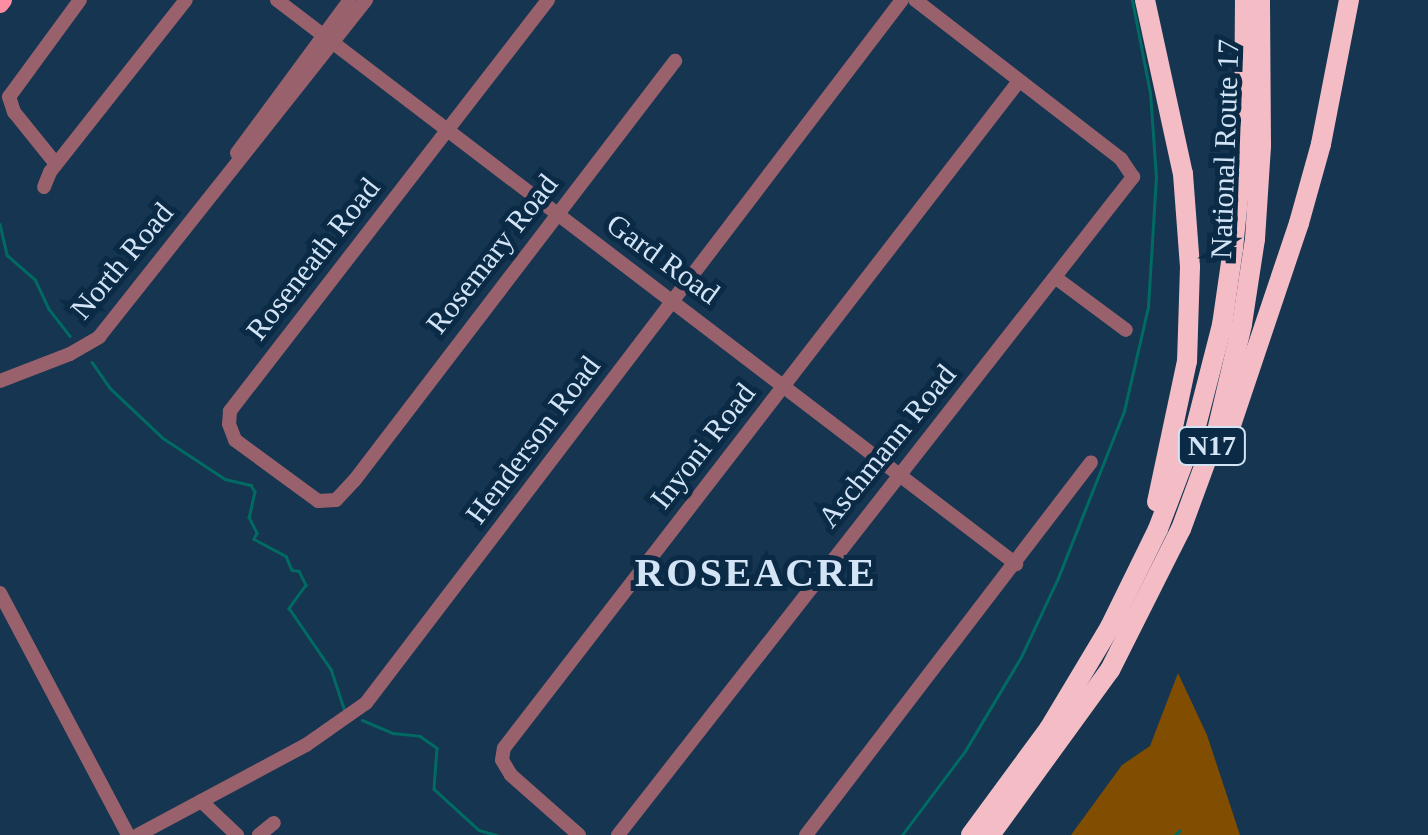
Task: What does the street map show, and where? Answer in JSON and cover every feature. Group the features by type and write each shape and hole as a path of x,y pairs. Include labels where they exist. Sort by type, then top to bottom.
{"highway":[{"path":"1130,590 1170,452 1187,362 1190,311 1183,174 1145,0"},
{"name":"N17","path":"971,835 1049,729 1130,590 1182,468 1222,325 1244,139 1245,0"},
{"name":"National Route 17","path":"990,835 1110,670 1181,529 1229,384 1247,298 1258,208 1260,0"},
{"path":"1110,670 1134,639 1182,550 1257,353 1320,144 1349,0"}],"street":[{"path":"56,164 14,112 9,97 80,0"},
{"name":"Gard Road","path":"277,0 1016,564"},
{"name":"North Road","path":"0,381 70,354 99,337 328,39 350,0"},
{"name":"North Road","path":"328,39 366,0"},
{"name":"Roseneath Road","path":"354,481 336,500 325,502 309,496 235,440 229,415 548,0"},
{"name":"Henderson Road","path":"138,835 306,745 366,703 902,0"},
{"path":"914,0 1019,81"},
{"path":"44,187 56,164 179,2"},
{"name":"Rosemary Road","path":"354,481 675,61"},
{"name":"Aschmann Road","path":"618,835 844,540 902,474 1130,183 1133,172 1121,159 1019,81"},
{"name":"Inyoni Road","path":"579,835 511,775 502,752 572,655 786,386 1019,81"},
{"path":"1056,278 1126,330"},
{"path":"806,835 1091,462"},
{"path":"0,592 128,835"},
{"path":"201,801 238,835"},
{"path":"259,835 274,823"}],"shaded area":[{"path":"1178,673 1207,735 1240,835 1071,835 1122,765 1150,746"}],"waterway":[{"path":"902,835 965,751 1021,657 1058,578 1124,411 1148,307 1156,178 1150,93 1132,0"},
{"path":"0,224 7,255 35,279 49,309 70,336"},
{"path":"92,362 110,388 163,438 225,479 251,485 255,492 249,517 257,533 254,539 286,556 292,570 299,571 306,585 289,608 331,669 344,708"},
{"path":"362,720 393,733 420,736 437,748 434,789 479,830 497,835"},
{"path":"1175,835 1179,831"}],"district":[{"name":"ROSEACRE","path":"756,573"}]}
